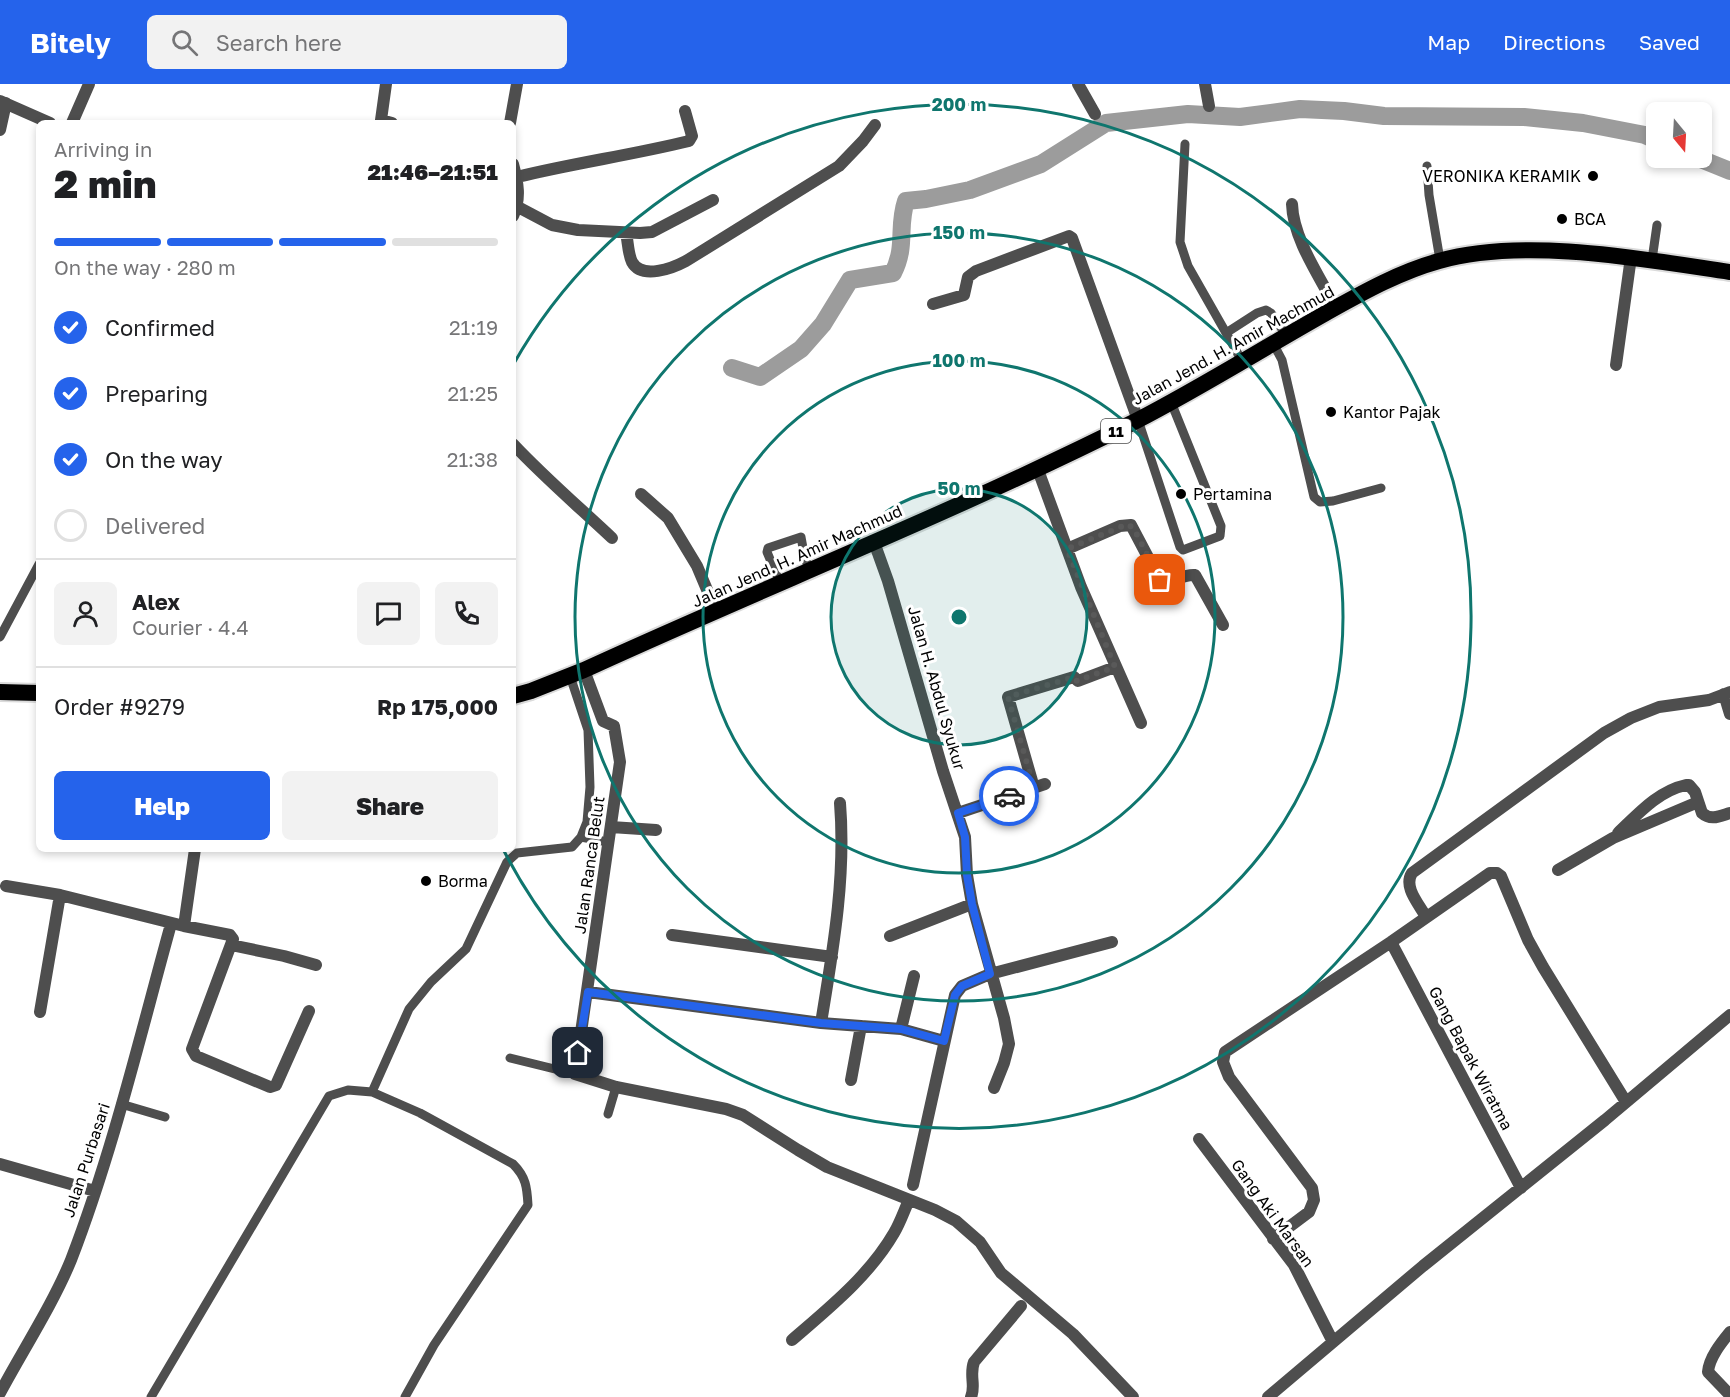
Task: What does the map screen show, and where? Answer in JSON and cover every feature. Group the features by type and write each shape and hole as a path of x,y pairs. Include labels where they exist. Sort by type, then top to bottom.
{"highway":[{"name":"Jalan Jend. H. Amir Machmud","path":"516,695 577,673 1038,470 1138,420 1336,308 1390,280 1440,260 1526,250 1630,257 1730,272"},
{"path":"4,692 36,693"}],"street":[{"path":"73,120 89,84"},
{"path":"381,120 386,84"},
{"path":"511,120 517,84"},
{"path":"1078,84 1095,114"},
{"path":"1205,84 1209,106"},
{"path":"0,129 3,102 43,120"},
{"path":"516,171 633,155 688,141 692,136 685,111"},
{"path":"626,233 631,261 636,266 648,270 669,270 839,166 875,125"},
{"path":"516,178 519,197 516,208"},
{"path":"516,212 552,225 578,230 652,232 713,200"},
{"path":"1292,204 1292,213 1299,238 1336,308"},
{"path":"933,304 964,295 968,276 976,271 1069,236 1072,238 1138,420"},
{"path":"1616,365 1630,257"},
{"path":"516,447 539,472 612,538"},
{"path":"1038,470 1115,667 1141,723"},
{"path":"641,494 668,518 698,566 716,611"},
{"path":"1067,549 1120,526 1131,525 1160,580 1167,582 1188,574 1195,575 1223,625"},
{"name":"Jalan H. Abdul Syukur","path":"874,542 888,581 943,771 965,837 967,875 972,904 1004,1018 1009,1044 994,1088"},
{"path":"958,813 1039,786 1008,697 1074,677 1077,681 1115,667"},
{"name":"Jalan Ranca Belut","path":"575,1074 620,762 614,726 603,721 577,673"},
{"path":"1426,916 1408,885 1408,879 1412,873 1604,733 1631,718 1659,707 1709,700 1727,693 1730,714"},
{"path":"1613,838 1645,807 1677,787 1689,785 1702,813 1708,817 1713,818 1730,813"},
{"path":"821,1023 832,957 841,874 843,836 840,802"},
{"path":"1558,870 1613,838 1698,802"},
{"path":"611,827 656,830"},
{"path":"184,926 195,852"},
{"path":"1273,1239 1309,1212 1314,1200 1312,1188 1229,1077 1223,1062 1226,1052 1490,873 1497,873 1501,876 1528,940 1626,1102"},
{"path":"6,886 60,895 171,924 230,935 233,938 231,945 192,1049 196,1056 270,1087 276,1085 309,1011"},
{"path":"40,1012 60,895"},
{"path":"890,936 972,904"},
{"name":"Jalan Purbasari","path":"0,1393 70,1262 122,1104 171,924"},
{"path":"672,935 832,957"},
{"path":"913,1185 955,995 962,986 990,974 1112,942"},
{"name":"Gang Bapak Wiratma","path":"1391,942 1521,1188"},
{"path":"231,945 316,965"},
{"path":"901,1029 914,976"},
{"path":"588,992 821,1023 901,1029 944,1041"},
{"path":"1268,1397 1730,1015"},
{"path":"851,1080 861,1026"},
{"path":"575,1074 616,1087 726,1109 743,1115 827,1167 956,1221 980,1242 1001,1273 1073,1334 1133,1397"},
{"name":"Gang Aki Marsan","path":"1199,1139 1294,1265 1333,1342"},
{"path":"0,1164 95,1191"},
{"path":"792,1340 834,1304 869,1267 894,1233 909,1200"},
{"path":"971,1397 974,1391 970,1371 974,1362 1021,1306"},
{"path":"1730,1332 1709,1365 1708,1372 1730,1395"}],"lane":[{"path":"1185,144 1180,242 1188,266 1242,361"},
{"path":"1427,166 1429,195 1440,260"},
{"path":"1652,261 1657,225"},
{"path":"1226,333 1257,313 1266,310 1271,313 1280,339 1282,360 1314,497 1320,502 1333,501 1380,488"},
{"path":"1138,420 1180,547 1183,550 1220,536 1221,526 1171,402"},
{"path":"780,583 767,552 768,548 801,537 805,559 810,570"},
{"path":"0,637 36,570"},
{"path":"372,1092 409,1009 430,982 466,949 507,862 517,853 572,847 581,837 587,822 590,787 588,730 577,673"},
{"path":"581,837 602,841"},
{"path":"510,1058 575,1074"},
{"path":"608,1114 616,1087"},
{"path":"151,1397 329,1096 348,1090 372,1092 420,1113 513,1164 522,1173 527,1183 528,1205 434,1345 405,1397"},
{"path":"122,1104 165,1117"}],"waterway":[{"path":"732,368 760,377 801,349 823,324 850,280 893,273 900,254 903,211 906,201 970,190 1041,164 1106,123 1188,114 1240,117 1300,109 1384,116 1524,117 1583,123 1646,135"},
{"path":"1712,164 1730,171"}],"way so far":[{"path":"1009,796 1034,788 1007,698 1010,695 1074,677 1077,681 1115,667 1067,549 1120,526 1131,525 1160,580"}],"place":[{"name":"VERONIKA KERAMIK","path":"1593,176"},
{"name":"BCA","path":"1562,219"},
{"name":"Kantor Pajak","path":"1331,412"},
{"name":"Pertamina","path":"1181,494"},
{"name":"Borma","path":"426,881"}],"route":[{"path":"578,1053 588,992 821,1023 901,1029 944,1041 955,995 962,986 990,974 972,904 967,875 965,837 958,813 1009,796"}]}
